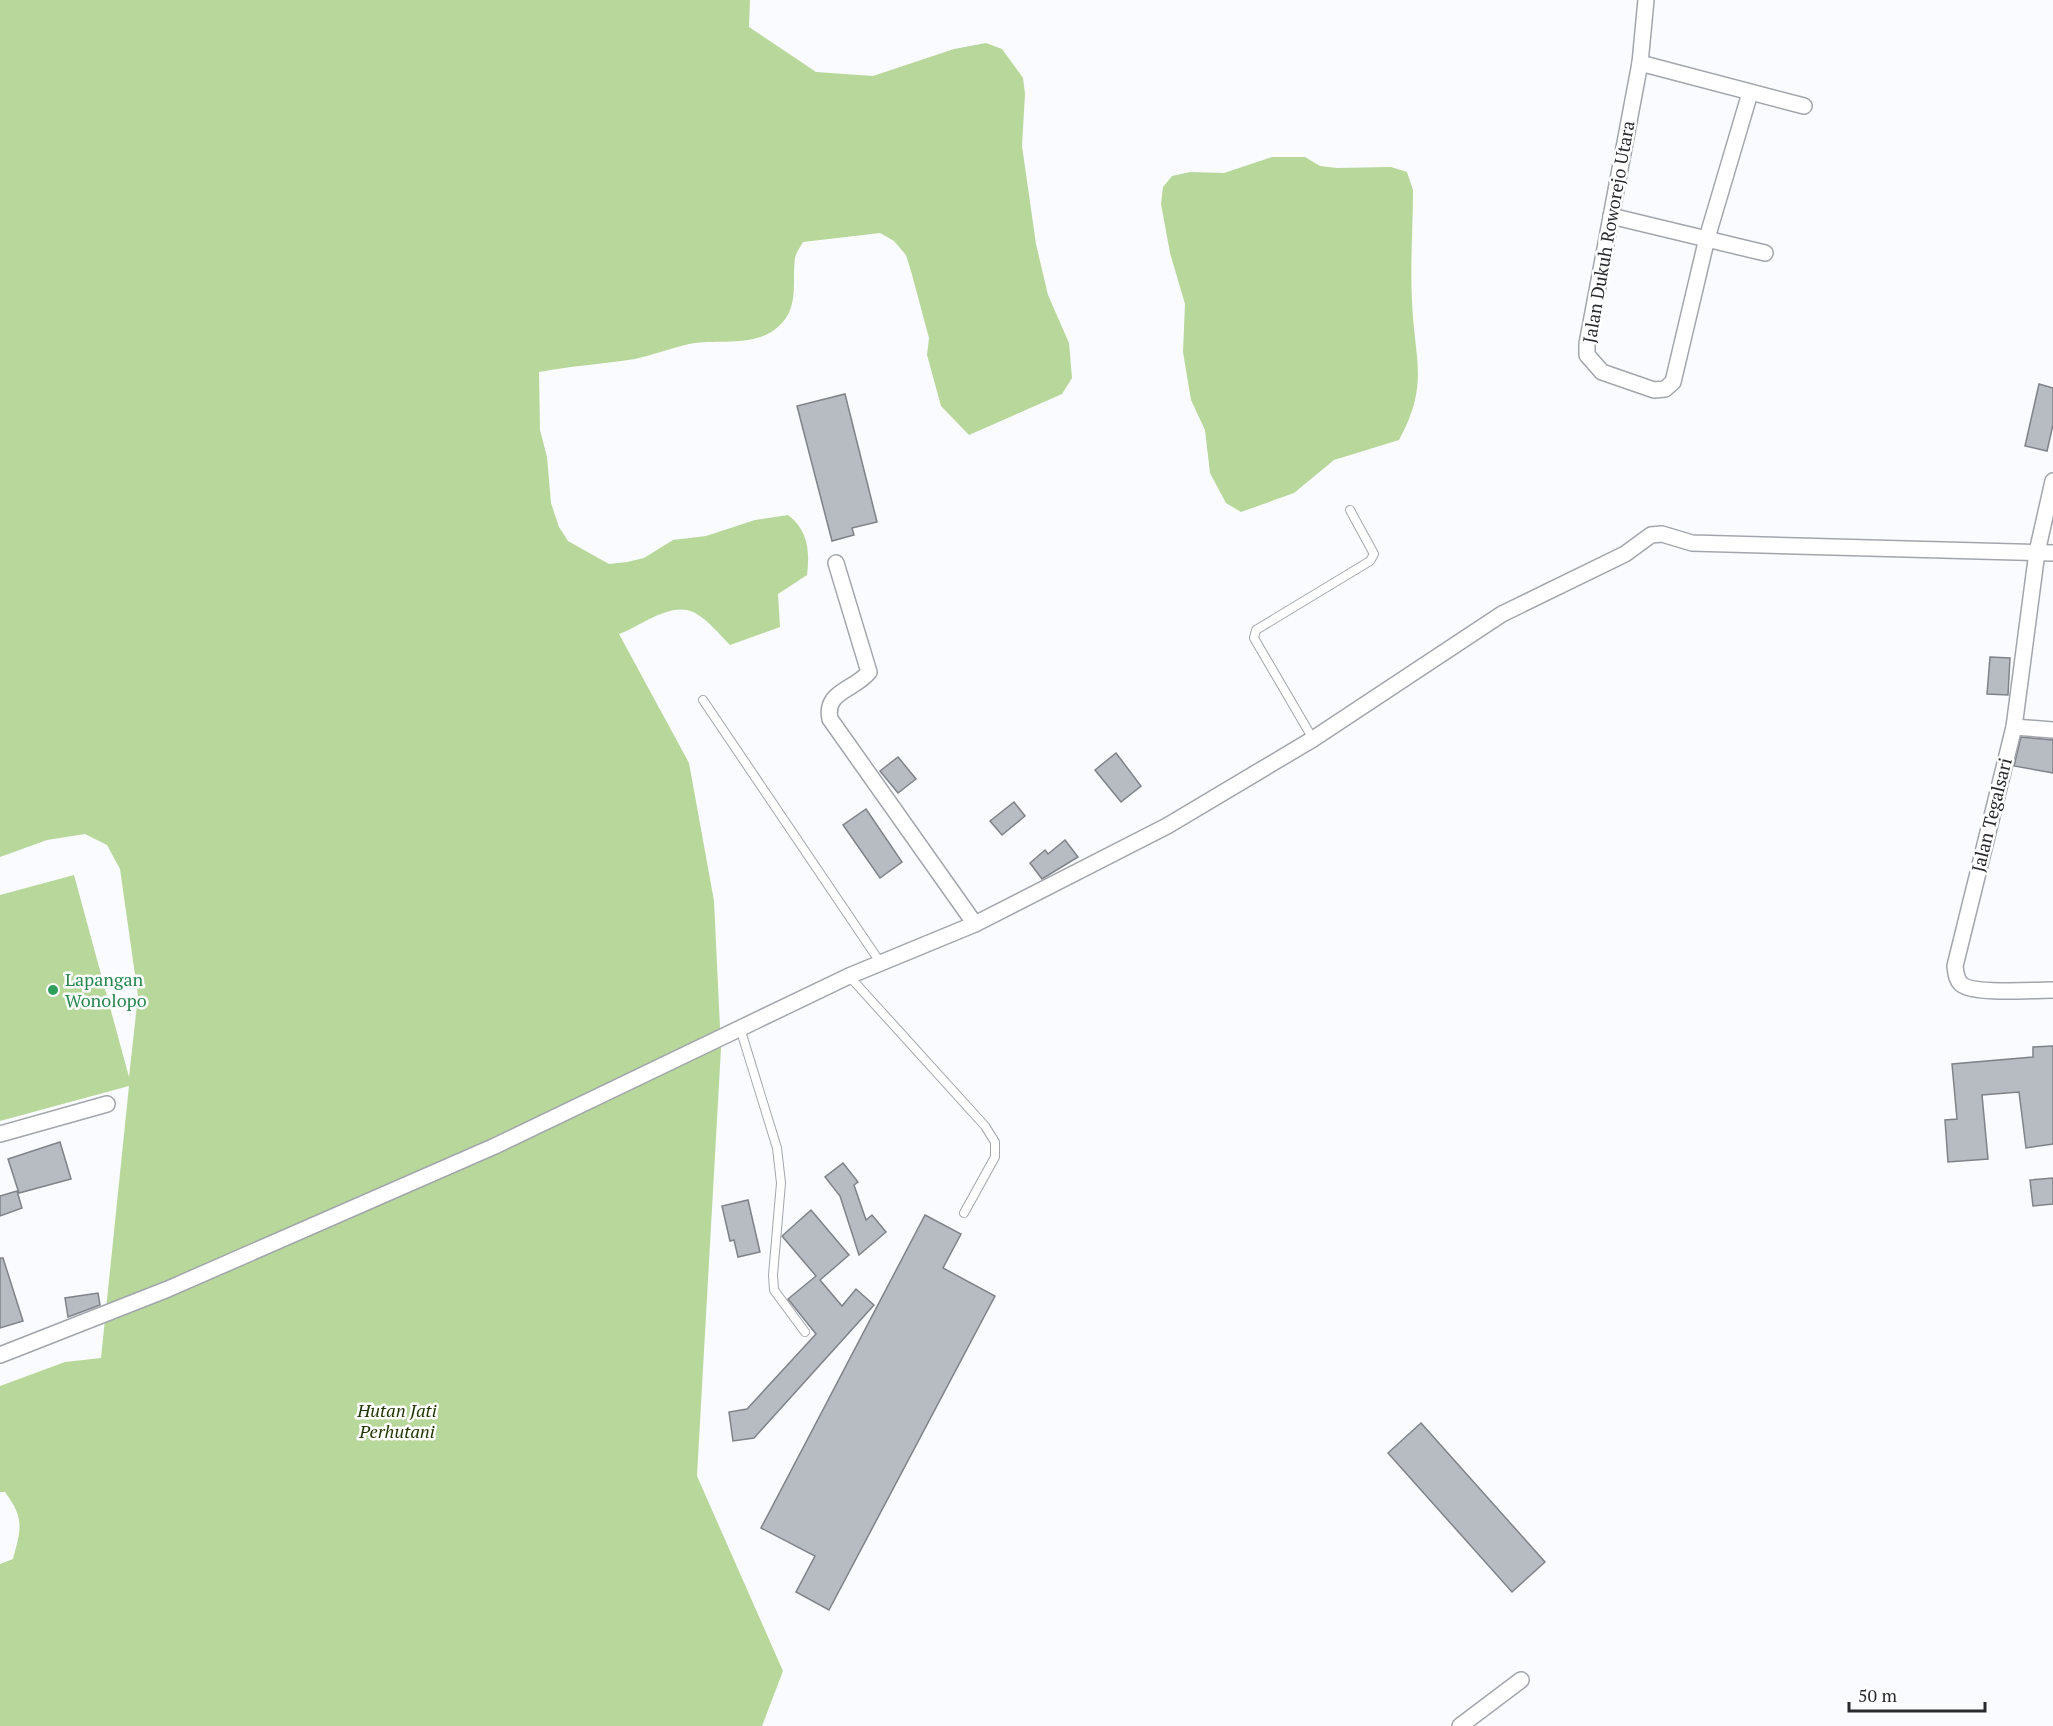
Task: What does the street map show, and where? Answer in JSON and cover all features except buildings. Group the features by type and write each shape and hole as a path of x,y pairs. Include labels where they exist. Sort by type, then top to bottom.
{"street":[{"name":"Jalan Dukuh Roworejo Utara","path":"1646,0 1640,63 1587,344 1587,356 1602,372 1654,390 1665,389 1673,382 1707,238 1750,93"},
{"path":"1640,63 1804,106"},
{"path":"1611,216 1765,253"},
{"name":"Jalan Tegalsari","path":"2053,481 2037,552 2014,727 1955,966 1957,978 1966,987 1979,990 2053,990"},
{"path":"0,1355 91,1320 495,1146 879,962 975,924 1167,826 1313,739 1502,614 1625,554 1657,533 1692,543 2053,553"},
{"path":"836,563 868,672 864,679 833,698 828,708 830,718 975,924"},
{"path":"2014,727 2053,730"},
{"path":"0,1134 107,1104"},
{"path":"1460,1726 1521,1680"}],"lane":[{"path":"1313,739 1254,638 1256,630 1370,561 1374,554 1372,546 1350,510"},
{"path":"703,700 879,962"},
{"path":"849,976 985,1126 995,1142 995,1157 964,1213"},
{"path":"740,1028 777,1148 781,1183 772,1275 774,1290 805,1332"}],"green space":[{"name":"Hutan Jati Perhutani","path":"0,0 750,0 749,27 816,72 873,76 954,49 986,43 1002,49 1023,78 1025,94 1022,146 1036,244 1048,295 1069,343 1072,378 1062,394 969,435 941,406 927,355 929,338 906,255 894,241 880,233 803,242 795,258 793,301 787,317 772,332 761,337 737,341 700,342 635,359 539,372 540,430 547,457 551,503 559,527 568,541 609,564 627,562 644,558 673,540 706,536 755,520 788,515 800,527 808,549 807,575 778,594 780,627 730,645 700,616 686,610 677,610 657,616 619,634 689,763 714,901 721,1048 697,1476 783,1671 762,1726 0,1726 0,1564 13,1559 19,1524 11,1501 5,1492 0,1492 0,1386 65,1362 101,1358 129,1086 0,1121 0,895 74,875 129,1077 138,996 120,869 107,845 85,834 47,840 0,857"},
{"path":"1272,157 1305,157 1320,166 1337,168 1391,167 1407,172 1413,190 1411,287 1418,371 1417,386 1409,420 1399,440 1334,460 1294,493 1241,512 1226,503 1210,473 1205,430 1191,400 1183,352 1185,304 1170,253 1161,204 1163,187 1172,176 1190,172 1224,173"}],"place":[{"name":"Lapangan Wonolopo","path":"53,990"}]}
